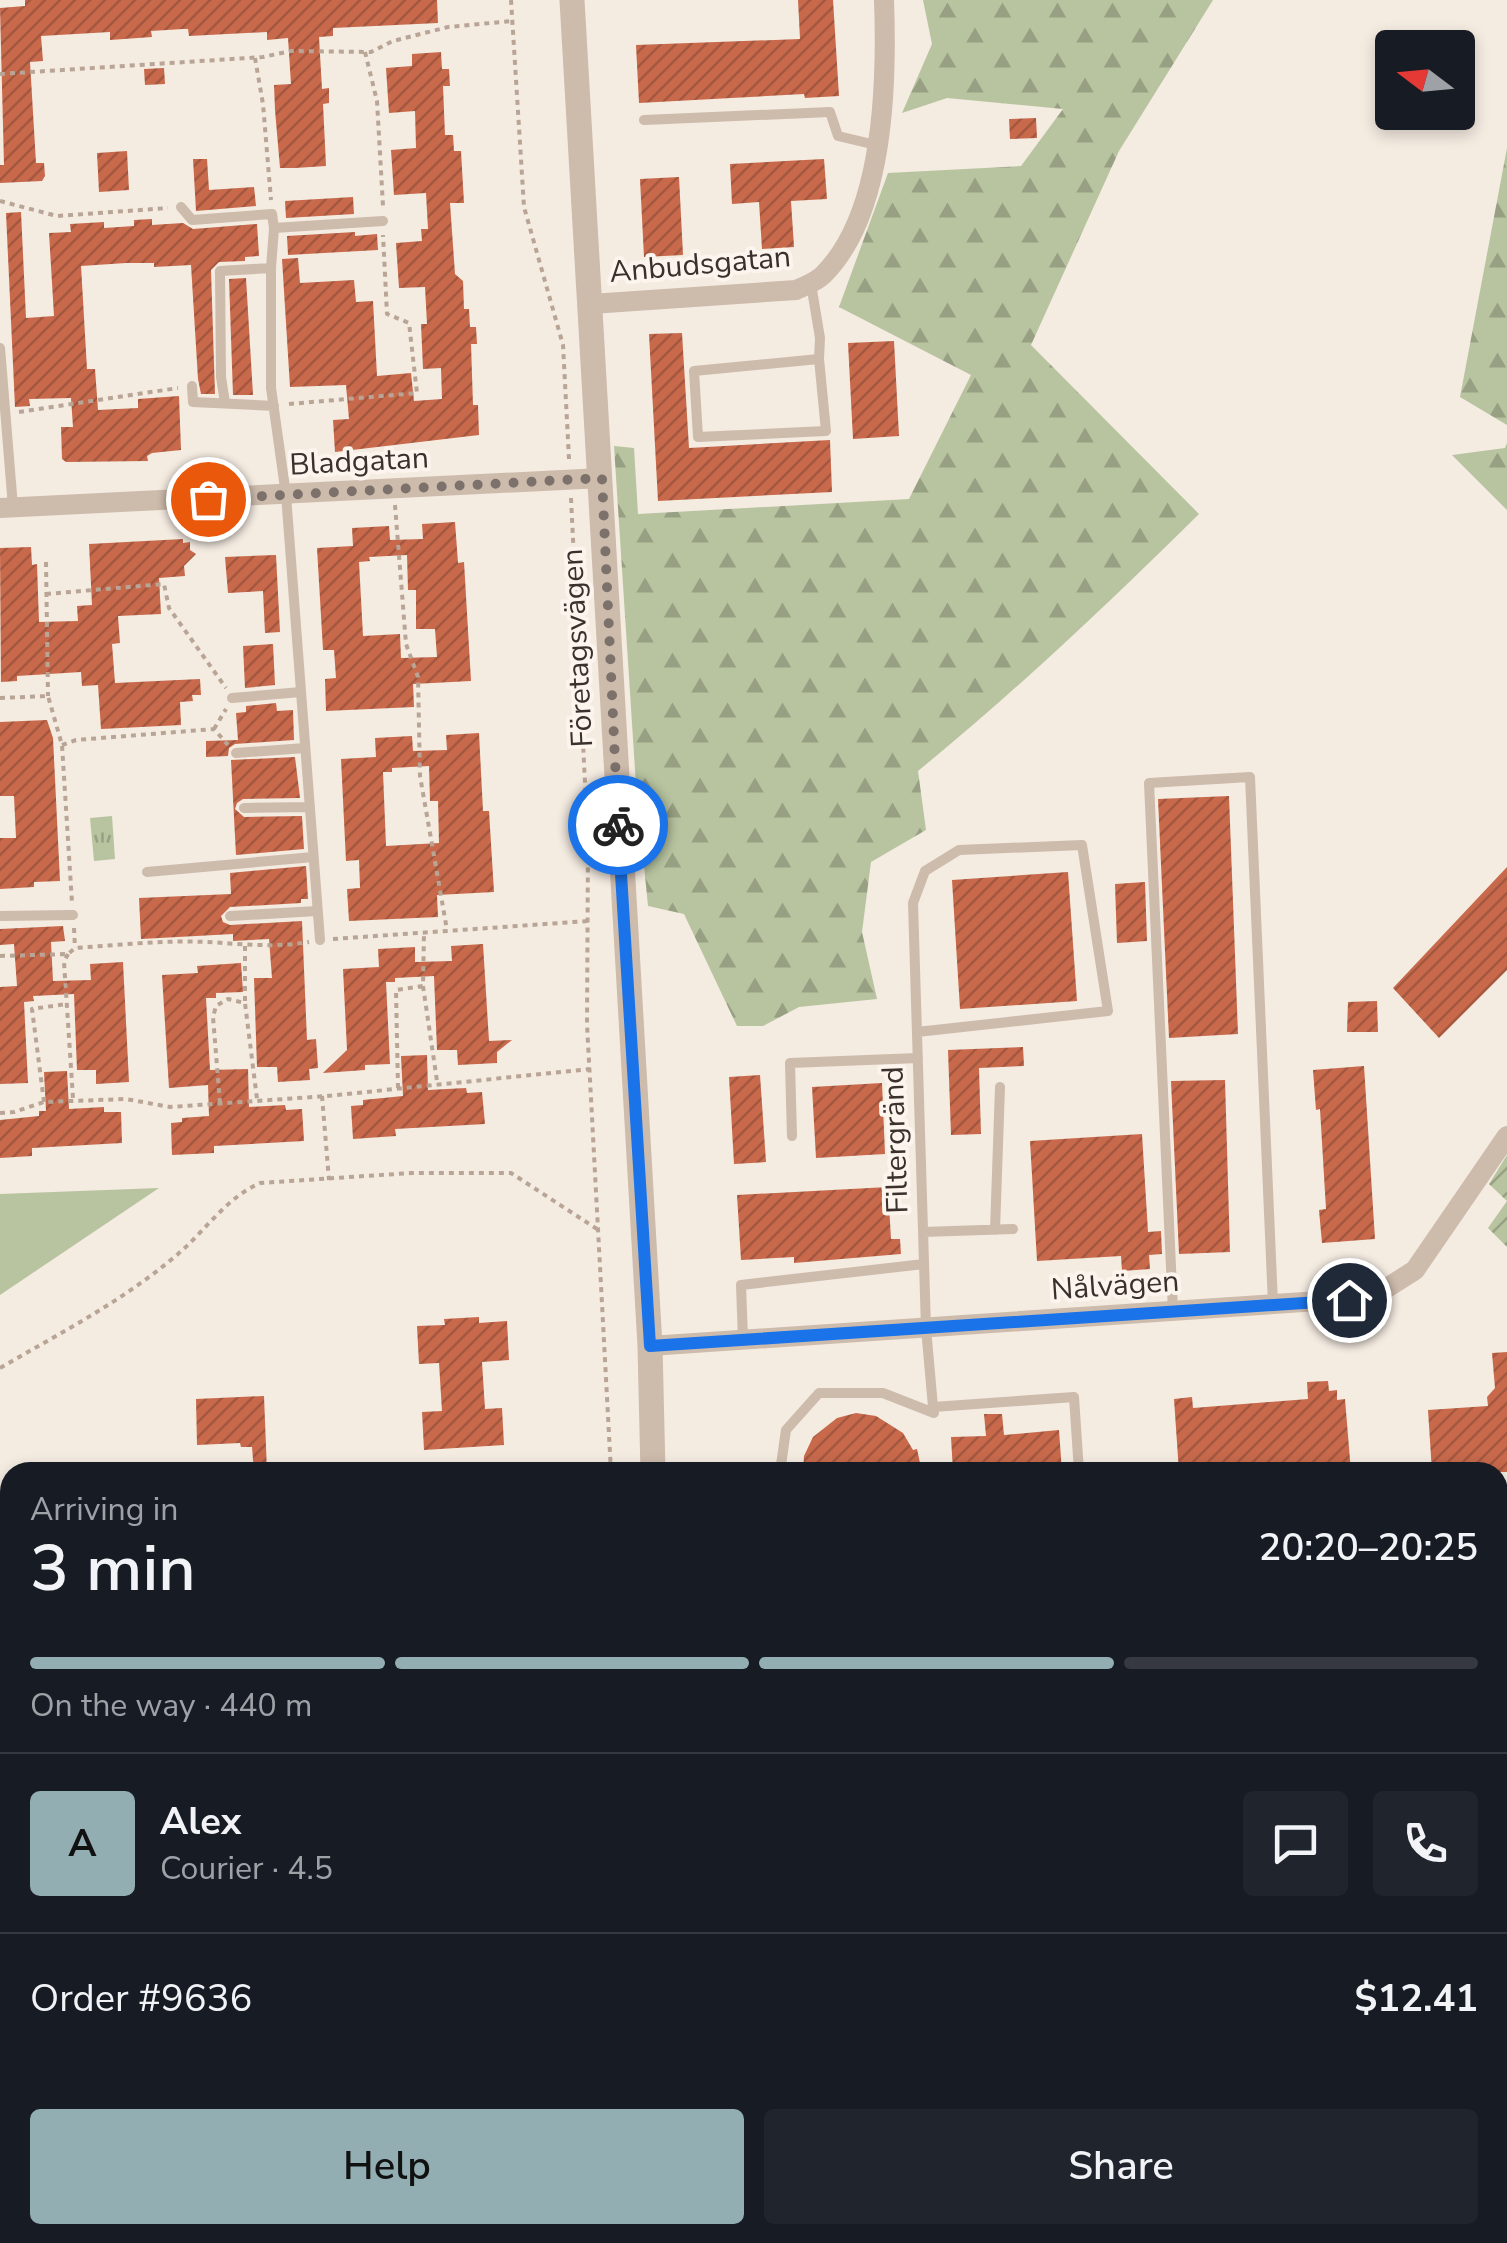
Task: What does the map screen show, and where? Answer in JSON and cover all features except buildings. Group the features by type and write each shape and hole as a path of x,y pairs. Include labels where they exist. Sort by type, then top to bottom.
{"street":[{"name":"Företagsvägen","path":"572,0 650,1346 653,1462"},
{"name":"Anbudsgatan","path":"591,304 796,290 820,279 842,252 863,205 876,144 884,74 884,0"},
{"name":"Bladgatan","path":"6,508 602,478"},
{"name":"Nålvägen","path":"650,1346 1349,1300 1382,1292 1415,1270 1507,1136"}],"lane":[{"path":"644,120 830,112 838,136 876,144"},
{"path":"181,207 192,220 272,214 274,406 286,496 320,940"},
{"path":"274,228 383,221"},
{"path":"224,403 220,271 272,268"},
{"path":"811,283 820,338 826,431 698,436 694,371 819,359"},
{"path":"0,348 6,508"},
{"path":"192,386 192,402 274,406"},
{"path":"232,698 301,692"},
{"path":"236,754 305,748"},
{"path":"1173,1311 1149,783 1250,777 1273,1304"},
{"path":"244,808 310,808"},
{"name":"Filtergränd","path":"917,1032 1108,1011 1082,845 959,850 925,871 913,903 926,1328 933,1407"},
{"path":"147,872 313,857"},
{"path":"230,916 317,911"},
{"path":"0,916 73,915"},
{"path":"792,1136 790,1063 918,1058"},
{"path":"995,1230 1000,1087"},
{"path":"923,1232 1013,1230"},
{"path":"743,1340 740,1285 924,1264"},
{"path":"781,1462 786,1430 819,1393 883,1393 934,1414 933,1407 1074,1398 1078,1462"}],"path":[{"path":"511,0 524,207 563,344 587,811 590,1069 610,1462"},
{"path":"0,74 255,58 291,51 364,52 448,27 512,22"},
{"path":"274,406 417,393 408,323 388,314 377,101 364,52"},
{"path":"255,58 272,214"},
{"path":"0,201 57,216 181,207"},
{"path":"5,415 192,386"},
{"path":"395,490 406,644 419,691 420,776 447,930"},
{"path":"46,562 48,696 62,745 75,948"},
{"path":"46,594 164,584 170,608 232,698 214,728"},
{"path":"0,698 48,696"},
{"path":"62,745 76,740 214,728"},
{"path":"214,728 236,754"},
{"path":"73,1100 64,962 75,948 205,942 245,946 588,921"},
{"path":"424,932 423,986 437,1083"},
{"path":"245,946 245,1003 257,1100"},
{"path":"0,956 68,954"},
{"path":"398,1088 396,990 423,986"},
{"path":"220,1103 213,1017 222,1001 245,1003"},
{"path":"44,1102 32,1009 66,1004"},
{"path":"0,1113 44,1102 126,1099 170,1107 590,1069"},
{"path":"322,1096 329,1180"},
{"path":"0,1368 104,1310 178,1254 244,1190 260,1183 447,1171 510,1173 597,1229"}],"green space":[{"path":"923,0 1213,0 1119,151 1031,345 1199,514 1062,646 918,771 926,830 871,862 862,932 877,999 799,1007 763,1026 737,1026 684,914 648,906 636,785 614,446 634,448 638,514 909,499 971,375 839,307 888,173 1021,166 1063,109 947,98 902,113 932,44"},
{"path":"1507,148 1507,425 1460,397"},
{"path":"1507,443 1507,510 1452,455 1505,448"},
{"path":"112,816 115,859 94,861 90,818"},
{"path":"1507,1155 1507,1201 1489,1184"},
{"path":"159,1188 0,1295 0,1194"},
{"path":"1507,1201 1507,1247 1488,1228"}],"way so far":[{"path":"208,499 602,478 618,825"}],"route":[{"path":"618,825 650,1346 1349,1300"}]}
